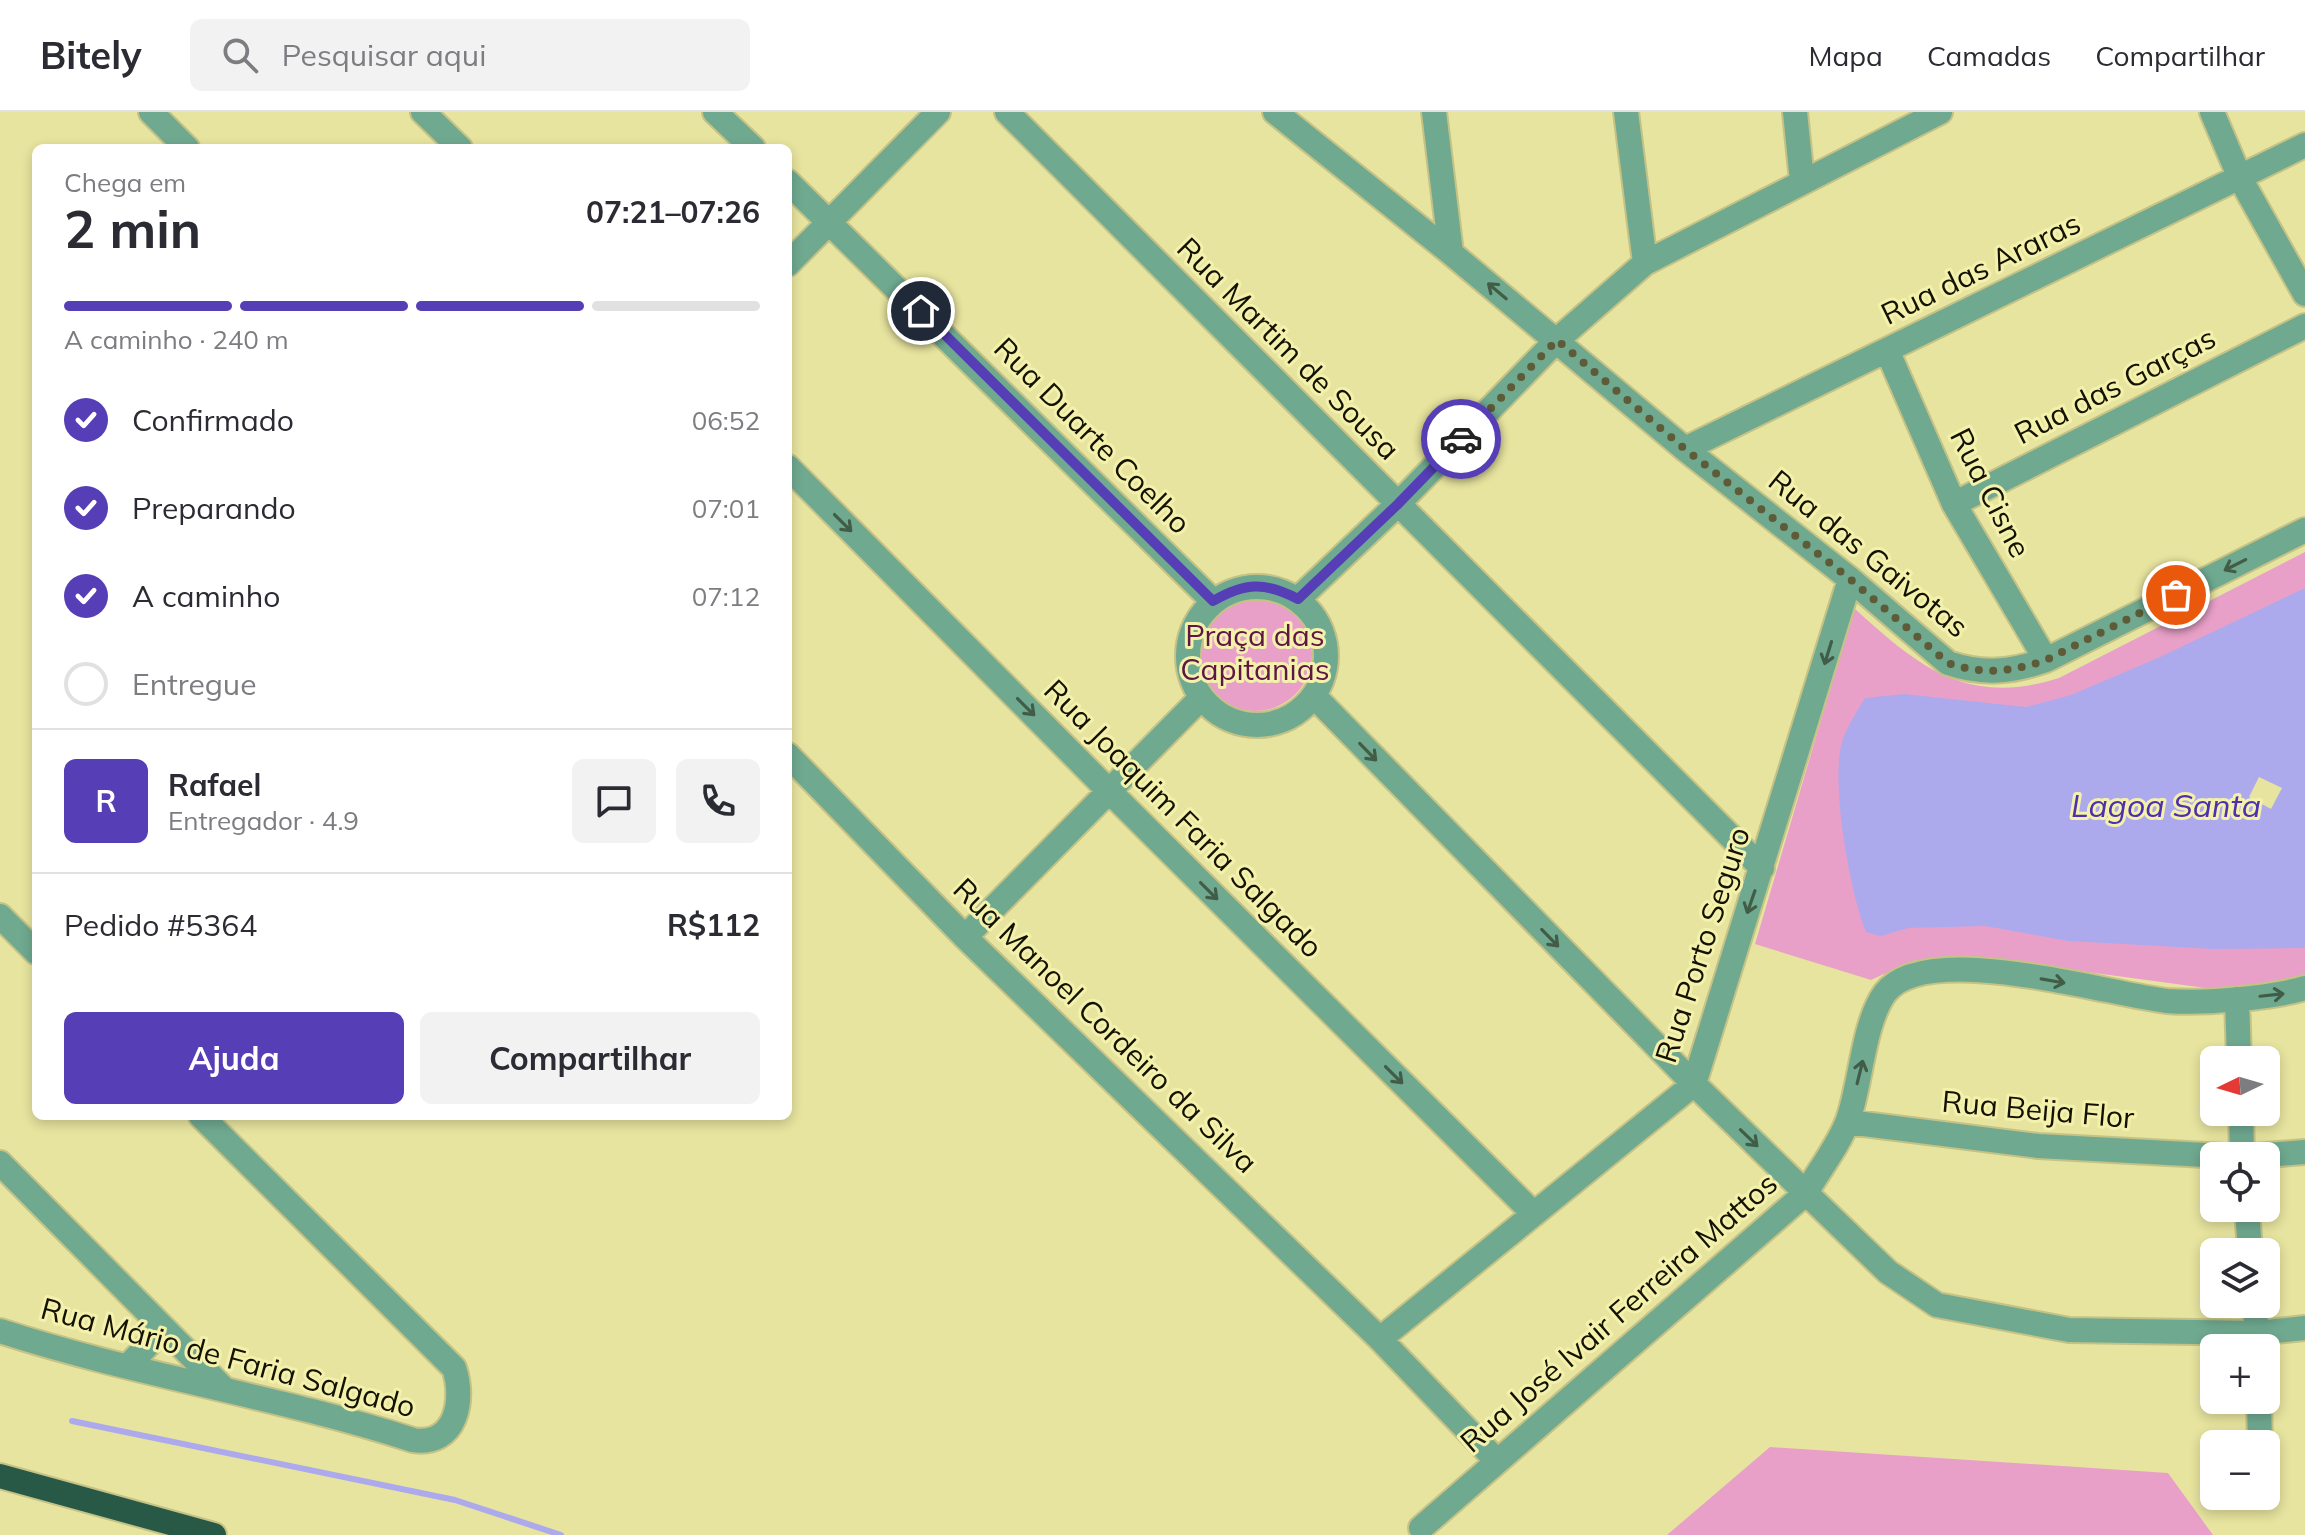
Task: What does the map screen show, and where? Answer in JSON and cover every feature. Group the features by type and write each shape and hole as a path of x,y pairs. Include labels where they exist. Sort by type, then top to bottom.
{"highway":[{"path":"0,1476 214,1535"}],"street":[{"path":"151,112 183,144"},
{"path":"423,112 456,144"},
{"path":"715,112 749,144"},
{"path":"792,260 938,112"},
{"name":"Rua Martim de Sousa","path":"1007,112 1762,868"},
{"name":"Rua das Gaivotas","path":"1275,112 1557,340 1685,449 1850,579 1948,663 1995,672 2025,668 2305,530"},
{"path":"1434,112 1451,253"},
{"path":"1626,112 1645,263"},
{"path":"1795,112 1802,181"},
{"path":"1298,599 1398,504 1557,340 1645,263 1940,112"},
{"path":"2212,112 2240,178 2305,294"},
{"name":"Rua das Araras","path":"1685,449 2305,145"},
{"name":"Rua Duarte Coelho","path":"792,186 1213,601"},
{"name":"Rua das Garças","path":"1954,504 2305,326"},
{"name":"Rua Cisne","path":"1887,350 1954,504 2046,660"},
{"name":"Rua Joaquim Faria Salgado","path":"792,471 1534,1214"},
{"name":"Rua Porto Seguro","path":"1380,1339 1694,1084 1850,579"},
{"path":"1255,586 1278,589 1298,599 1318,623 1326,652 1325,668 1314,696 1295,715 1271,725 1244,725 1220,716 1201,698 1189,674 1187,647 1196,621 1213,601 1233,590 1255,586"},
{"path":"1314,696 1694,1084 1888,1272 1937,1305 2069,1330 2200,1337"},
{"path":"965,937 1201,698"},
{"name":"Rua Manoel Cordeiro da Silva","path":"792,759 965,937 1380,1339 1497,1461"},
{"path":"3,926 32,949"},
{"name":"Rua José Ivair Ferreira Mattos","path":"1421,1528 1806,1193 1848,1122 1873,1018 1885,993 1899,980 1915,973 1945,968 1999,972 2169,1001 2237,999 2305,988"},
{"path":"2237,999 2239,1046"},
{"name":"Rua Mário de Faria Salgado","path":"0,1331 425,1442 437,1439 448,1429 459,1400 459,1383 454,1368 205,1120"},
{"name":"Rua Beija Flor","path":"1848,1122 2038,1146 2200,1155"},
{"path":"2280,1154 2305,1152"},
{"path":"0,1163 225,1390"},
{"path":"2280,1334 2305,1328"},
{"path":"128,1366 163,1329"}],"green space":[{"name":"Lagoa Santa","path":"2305,552 2305,974 2259,986 2213,989 1957,956 1919,962 1871,980 1755,944 1854,608 1900,648 1946,676 1997,688 2026,686 2059,678"},
{"name":"Praça das Capitanias","path":"1255,597 1287,606 1303,622 1312,654 1303,686 1287,702 1255,711 1223,702 1207,686 1198,654 1207,622 1223,606"},
{"path":"1770,1447 2168,1473 2213,1535 1667,1535"}],"water":[{"name":"Lagoa Santa","path":"2305,588 2305,948 2214,949 2068,941 1985,926 1908,928 1881,936 1866,932 1848,863 1838,777 1844,736 1865,698 1904,694 2026,707 2071,695 2160,657"}],"pier":[{"path":"2259,777 2282,788 2271,809 2249,797"}],"waterway":[{"path":"72,1421 455,1500 561,1535"}],"way so far":[{"path":"1461,439 1557,340 1685,449 1850,579 1948,663 1995,672 2025,668 2176,595"}],"route":[{"path":"921,311 1213,601 1233,590 1255,586 1278,589 1298,599 1461,439"}]}
